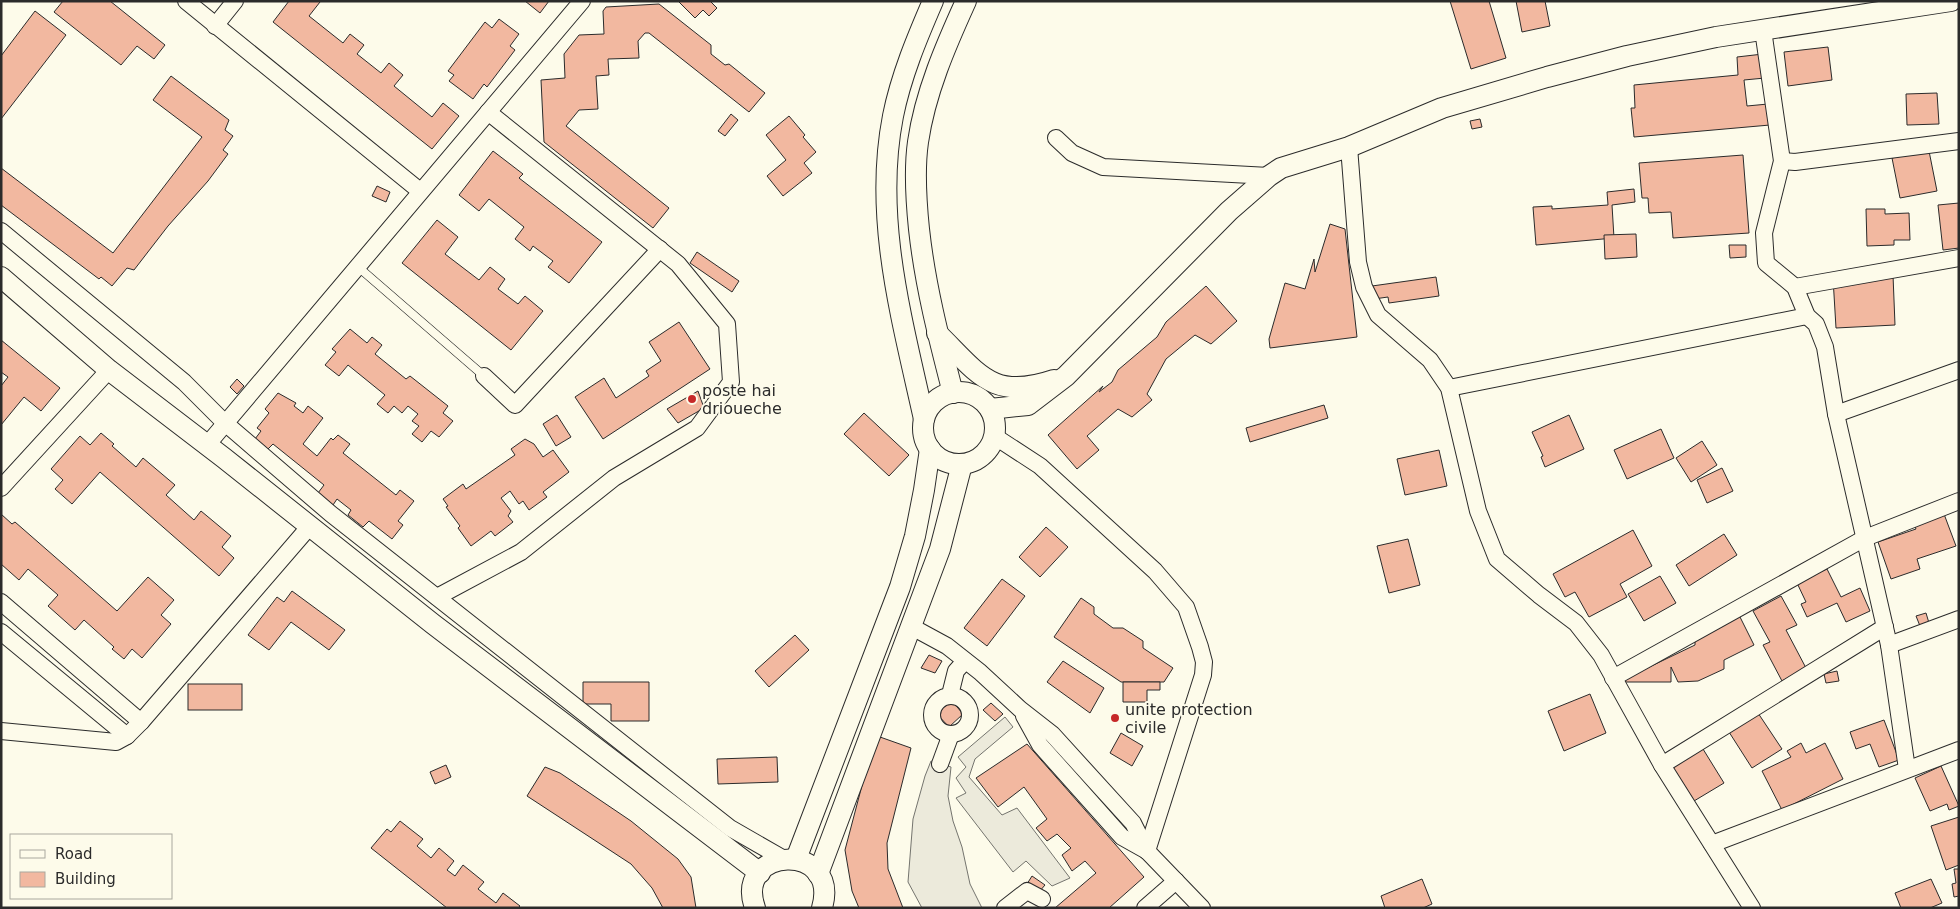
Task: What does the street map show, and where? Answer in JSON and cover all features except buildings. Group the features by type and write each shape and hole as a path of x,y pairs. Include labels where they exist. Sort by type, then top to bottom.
{"street":[{"path":"186,1 420,191"},
{"path":"215,26 235,1"},
{"path":"207,445 582,1"},
{"path":"924,419 929,408 937,399 960,392 972,394 982,400 990,409 994,420 992,443 985,453 976,460 962,464 953,464 942,460 926,442 923,431 924,419 899,306 890,252 886,197 890,141 899,89 933,1"},
{"path":"953,393 937,333 924,272 916,178 918,141 929,95 950,35 966,1"},
{"path":"990,409 1028,405 1066,376 1229,211 1268,176 1296,162 1340,150 1442,108 1547,77 1716,37 1951,1"},
{"path":"1763,30 1782,161 1764,233 1766,263 1795,287 1807,316 1816,324 1825,346 1836,414 1889,645 1908,769"},
{"path":"437,597 521,552 614,478 697,428 731,382 727,324 678,264 488,112"},
{"path":"1056,138 1072,153 1103,167 1268,176"},
{"path":"1782,161 1795,162 1959,141"},
{"path":"1340,150 1358,262 1364,287 1378,315 1430,360 1449,388 1478,511 1497,559 1539,595 1576,623 1601,656 1662,765 1752,908"},
{"path":"1,231 184,382 226,423 331,514 730,828 790,859 810,865 818,874 824,888 822,908"},
{"path":"484,376 515,405 660,249"},
{"path":"1795,287 1959,258"},
{"path":"1,277 109,370 433,624 760,873"},
{"path":"1449,388 1807,316"},
{"path":"937,333 976,370 1001,387 1018,389 1035,387 1066,376"},
{"path":"1,488 109,370"},
{"path":"1836,414 1959,370"},
{"path":"994,436 1040,466 1156,571 1186,607 1204,662 1203,675 1147,851"},
{"path":"790,859 900,587 915,536 930,448"},
{"path":"818,874 940,549 962,464"},
{"path":"1613,678 1865,538 1959,501"},
{"path":"1,731 116,742 127,736 310,526"},
{"path":"1,602 141,722"},
{"path":"1889,645 1959,619"},
{"path":"912,627 946,646 965,660 1020,709 1052,734 1133,823 1147,851 1202,908"},
{"path":"1662,765 1885,627"},
{"path":"1,632 127,736"},
{"path":"950,695 956,671 965,660"},
{"path":"950,695 961,698 969,708 970,714 970,720 963,730 951,734 939,730 932,718 934,706 944,697 950,695"},
{"path":"940,764 951,734"},
{"path":"1712,844 1959,750"},
{"path":"755,908 752,896 753,887 760,873 770,863 790,859"},
{"path":"1145,908 1176,881"},
{"path":"1005,908 1027,891 1042,900"}],"lane":[{"path":"357,266 484,376"}],"shaded area":[{"path":"1005,717 1013,727 975,759 969,777 1002,815 1017,808 1070,878 1052,886 1026,861 1013,872 956,798 966,793 956,778 966,767 958,757"},
{"path":"931,761 951,767 948,796 953,821 962,847 970,884 982,908 922,908 908,882 913,819"}],"place":[{"name":"poste hai drioueche","path":"692,399"},
{"name":"unite protection civile","path":"1115,718"}]}
